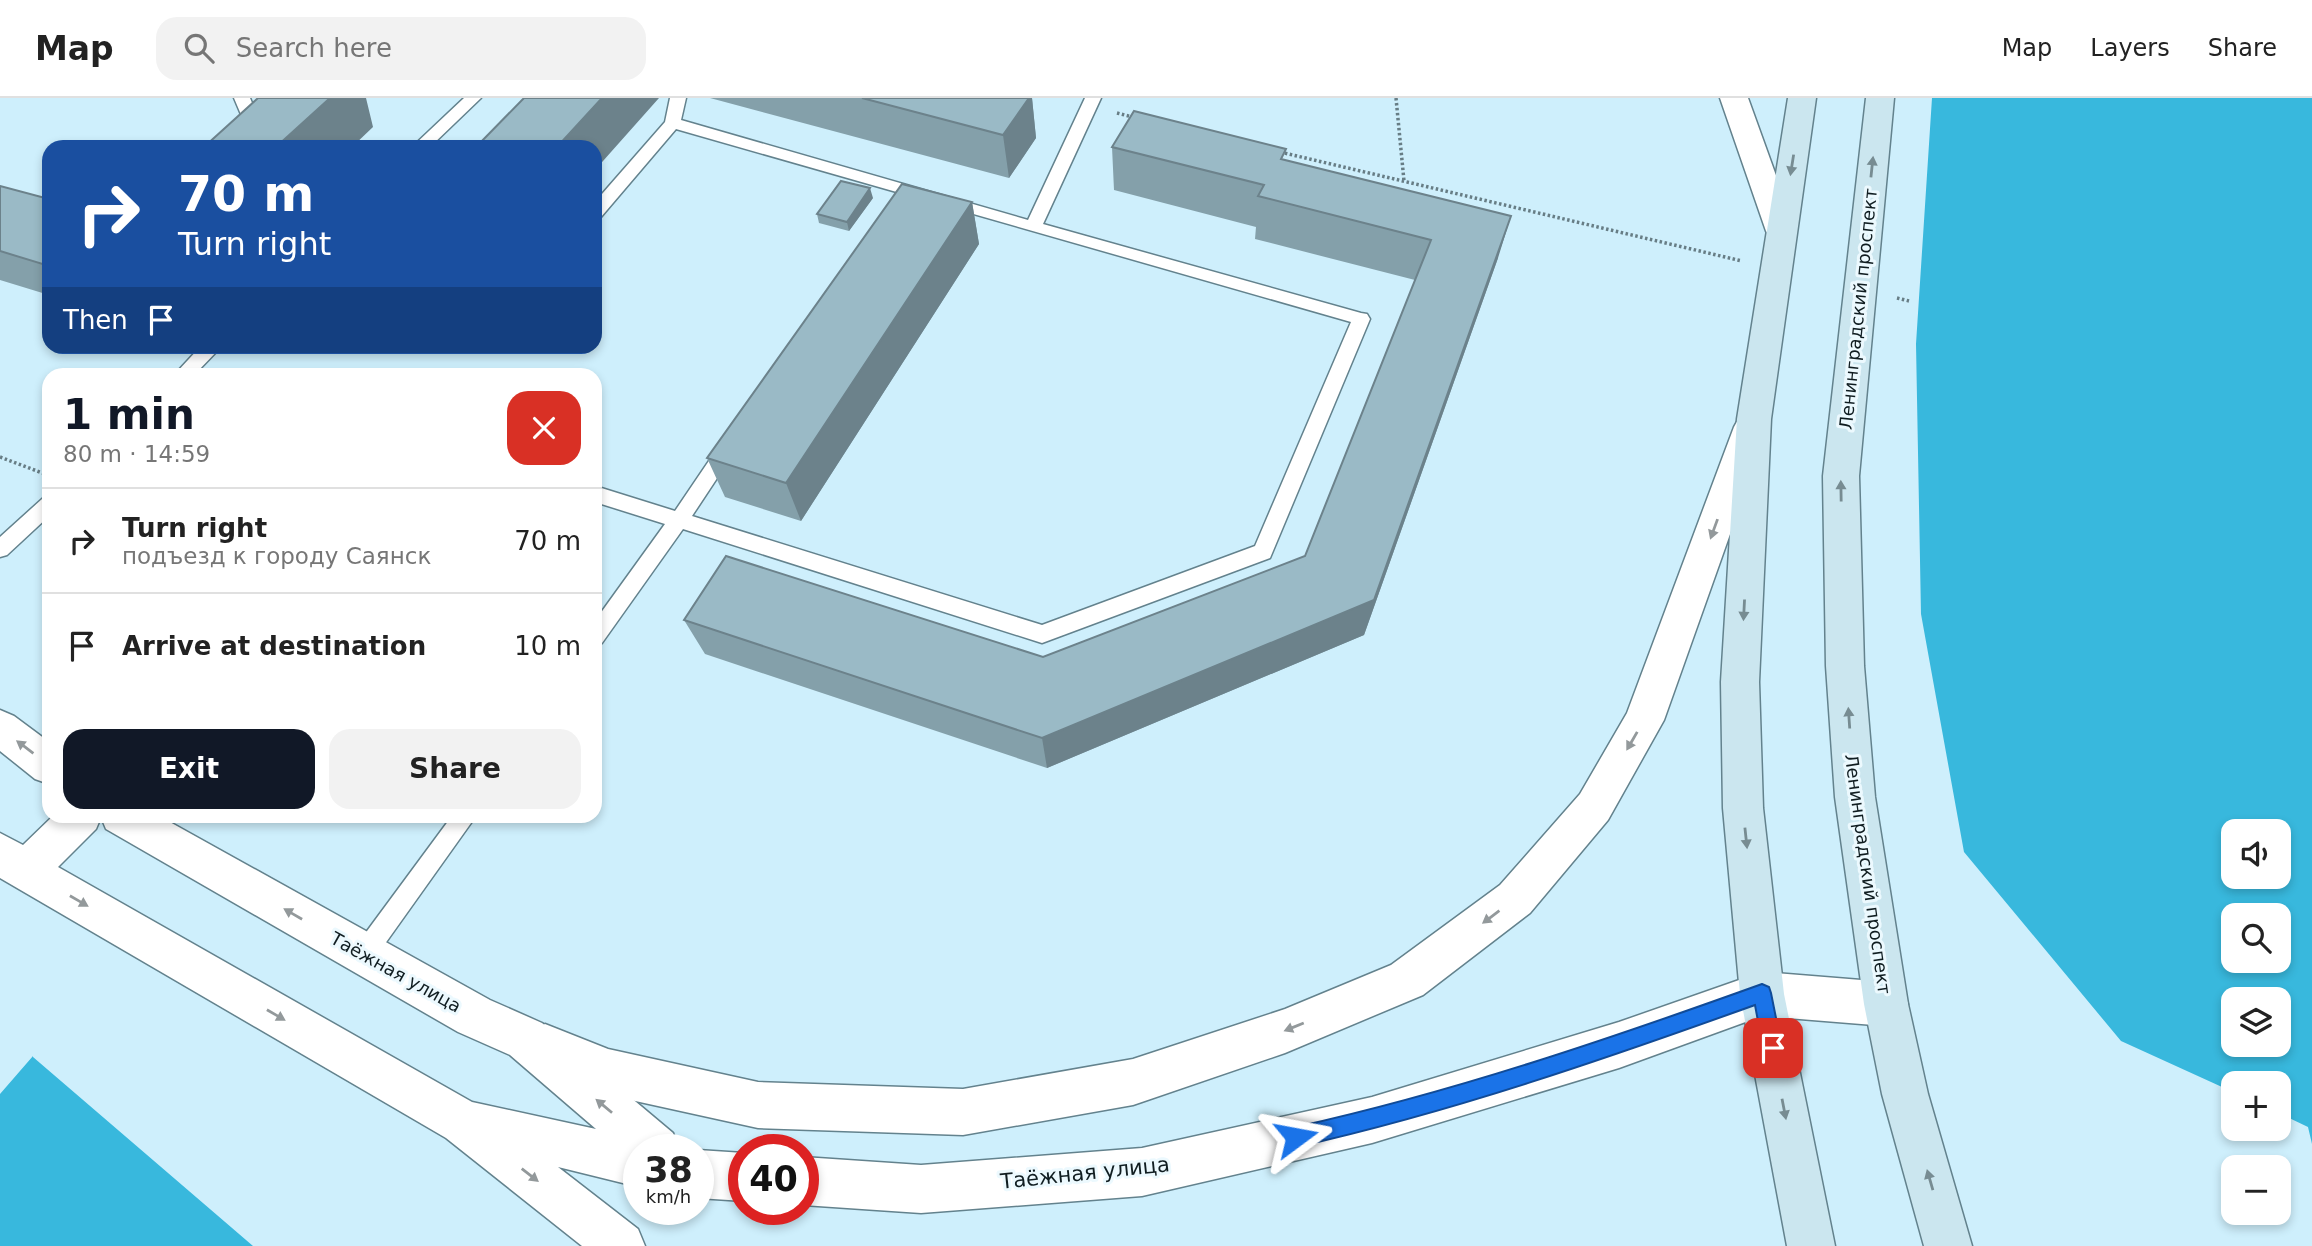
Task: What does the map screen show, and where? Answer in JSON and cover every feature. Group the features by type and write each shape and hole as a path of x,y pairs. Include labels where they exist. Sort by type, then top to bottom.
{"main road":[{"path":"1802,98 1754,419 1740,682 1743,808 1762,993 1811,1246"},
{"name":"Ленинградский проспект","path":"1880,98 1840,476 1845,666 1855,797 1886,1004"},
{"path":"1886,1004 1905,1094 1948,1246"}],"street":[{"path":"1734,98 1781,231"},
{"path":"526,1039 608,1072 758,1105 963,1112 1133,1082 1284,1031 1407,980 1515,899 1594,807 1644,720 1754,419"},
{"path":"0,729 42,761"},
{"path":"71,823 13,862 462,1122 621,1246"},
{"name":"Таёжная улица","path":"133,823 474,1017 526,1039 637,1134"},
{"name":"Ленинградский проспект","path":"1762,993 1886,1004"},
{"name":"Таёжная улица","path":"819,1182 921,1189 1142,1171 1372,1120 1619,1045 1762,993"},
{"path":"462,1122 623,1159"}],"lane":[{"path":"242,98 261,134 251,140"},
{"path":"428,140 473,98"},
{"path":"602,205 673,123 678,98"},
{"path":"1034,227 1091,102"},
{"path":"602,496 1042,635 1263,552 1361,318 1034,227 903,196 673,123"},
{"path":"190,368 205,354"},
{"path":"602,627 742,429"},
{"path":"0,549 42,510"},
{"path":"364,954 460,823"}],"path":[{"path":"1396,98 1404,181"},
{"path":"1091,102 1142,119"},
{"path":"1273,150 1619,231"},
{"path":"1307,172 1313,159"},
{"path":"0,457 42,473"}],"shaded area":[{"path":"1932,98 2312,98 2312,1144 2308,1127 2291,1119 2291,1071 2221,1071 2221,1087 2121,1041 1964,852 1921,614 1916,344"},
{"path":"33,1056 253,1246 0,1246 0,1094"}],"building":[{"path":"258,98 330,98 284,140 212,140"},
{"path":"524,98 602,98 563,140 483,140"},
{"path":"862,98 1029,98 1003,135"},
{"path":"1134,111 1286,149 1281,159 1511,216 1374,600 1042,738 684,620 726,556 1043,657 1305,556 1431,240 1258,196 1264,185 1112,147"},
{"path":"841,181 870,188 847,222 817,214"},
{"path":"902,184 972,202 786,483 707,458"},
{"path":"0,186 42,197 42,264 0,251"}],"route":[{"path":"1296,1137 1372,1120 1619,1045 1762,993 1773,1048"}]}
